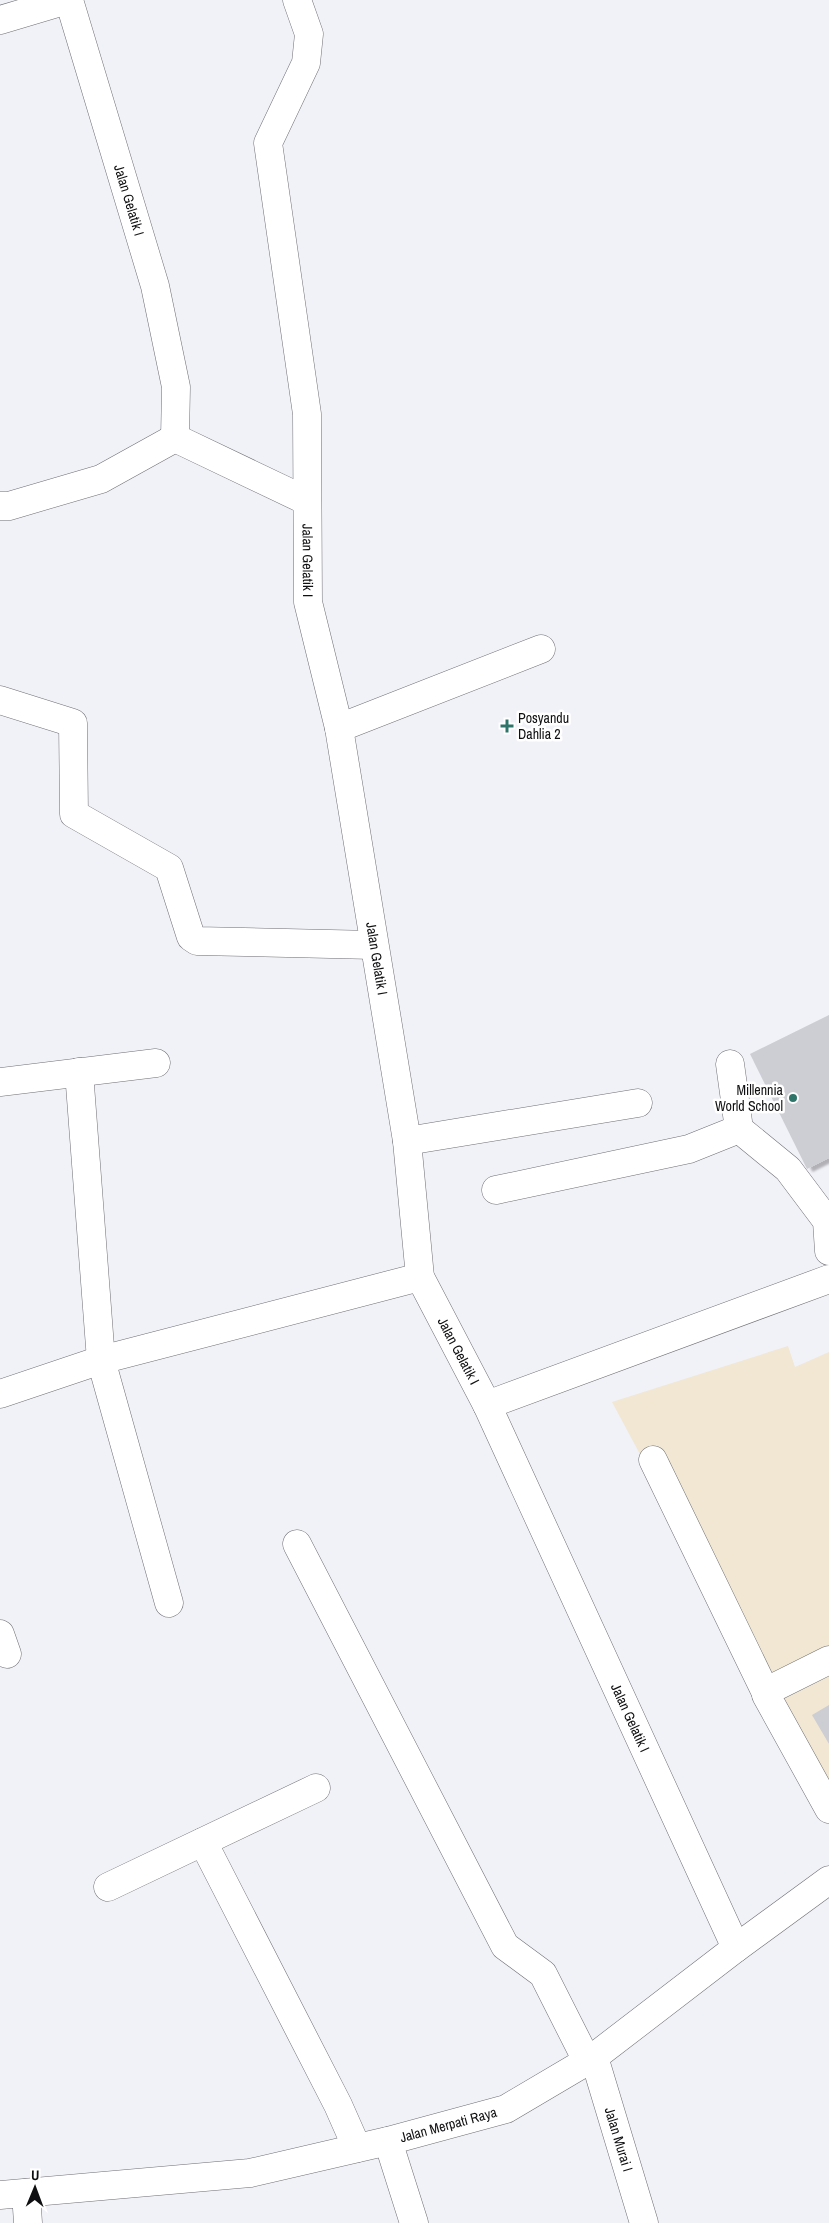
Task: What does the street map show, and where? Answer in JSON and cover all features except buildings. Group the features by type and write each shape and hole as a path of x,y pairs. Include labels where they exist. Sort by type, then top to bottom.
{"street":[{"path":"0,20 68,0"},
{"name":"Jalan Gelatik I","path":"68,0 155,286 176,387 175,438"},
{"name":"Jalan Gelatik I","path":"297,0 309,34 306,63 268,143 307,414 308,602 339,728 407,1141 420,1277 487,1405 736,1948"},
{"path":"0,506 9,506 101,479 175,438 308,501"},
{"path":"339,728 541,649"},
{"path":"0,700 73,723 74,814 169,868 191,937 198,940 374,945"},
{"path":"0,1082 156,1063"},
{"path":"730,1064 739,1129 788,1169 822,1214 827,1222 829,1251"},
{"path":"79,1072 101,1360 169,1603"},
{"path":"407,1141 638,1103"},
{"path":"496,1190 689,1149 739,1129"},
{"path":"0,1394 101,1360 420,1277"},
{"path":"487,1405 829,1279"},
{"path":"653,1460 767,1698 829,1809"},
{"name":"Jalan Murai I","path":"297,1544 505,1946 543,1974 590,2059 644,2223"},
{"path":"766,1693 829,1660"},
{"path":"108,1887 316,1788"},
{"path":"203,1842 338,2105 358,2148"},
{"name":"Jalan Merpati Raya","path":"13,2194 250,2173 388,2141 506,2109 590,2059 829,1880"},
{"path":"388,2141 414,2223"},
{"path":"13,2194 28,2223"}],"shaded area":[{"path":"788,1346 795,1367 829,1352 829,1807 612,1402"}],"place":[{"name":"Posyandu Dahlia 2","path":"507,726"},
{"name":"Millennia World School","path":"793,1098"}]}
